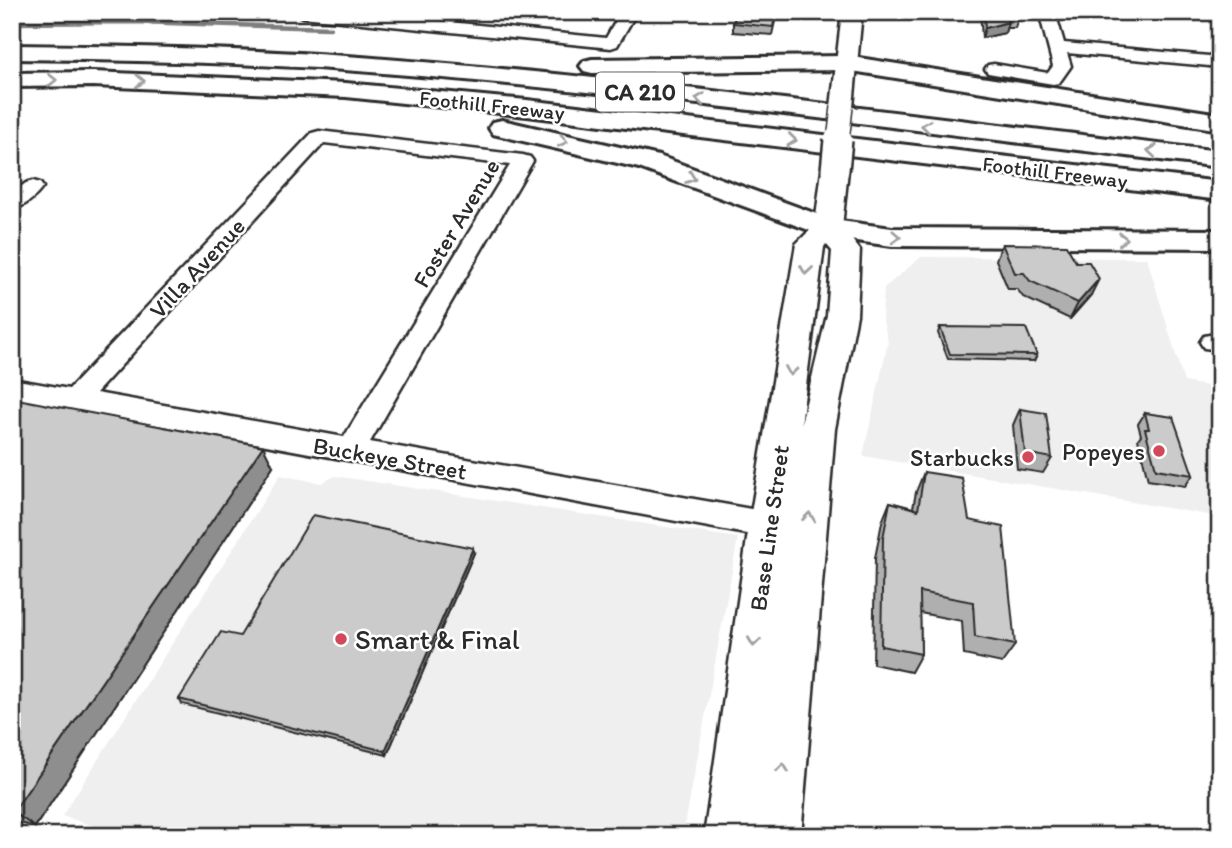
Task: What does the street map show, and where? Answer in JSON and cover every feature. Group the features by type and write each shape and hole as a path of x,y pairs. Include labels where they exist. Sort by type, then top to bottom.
{"highway":[{"path":"58,52 163,49 596,66 846,62 1220,122"},
{"name":"Foothill Freeway","path":"12,52 297,60 468,72 1220,159"},
{"name":"Foothill Freeway","path":"12,80 188,82 346,90 527,108 1220,191"},
{"path":"188,82 448,118 603,149 649,162 828,228 892,237 1220,239"}],"main road":[{"name":"Base Line Street","path":"776,836 793,670 800,426 810,244 828,228 852,12"},
{"name":"Base Line Street","path":"729,836 768,525 800,426 842,315 846,250 828,228"},
{"path":"768,525 786,561 782,638 793,670"}],"street":[{"path":"302,12 611,43 629,12"},
{"path":"994,69 1053,79 1062,66 1047,12"},
{"path":"1057,47 1220,62"},
{"name":"Villa Avenue","path":"75,400 319,137"},
{"name":"Foster Avenue","path":"319,137 523,162 350,451"},
{"path":"12,204 23,187"},
{"name":"Buckeye Street","path":"12,388 768,525"}],"shaded area":[{"path":"921,257 1147,258 1184,382 1220,388 1220,517 863,456 888,342 882,317 884,288"},
{"path":"280,475 321,483 335,476 738,538 683,836 111,836 110,831 62,816"}],"building":[{"path":"737,12 776,12 773,27 733,23"},
{"path":"984,12 1017,12 1018,18 1006,17 1008,22 985,28"},
{"path":"1002,244 1066,245 1076,262 1089,262 1099,279 1078,303 1030,281 1024,273 1015,273"},
{"path":"940,327 1026,328 1037,355 950,354"},
{"path":"12,398 263,446 13,812 12,812"},
{"path":"1020,409 1046,413 1052,458 1025,453"},
{"path":"1145,413 1173,417 1193,475 1156,469 1145,429 1149,429"},
{"path":"924,472 962,478 969,520 1003,527 1015,645 975,637 973,602 920,592 921,654 881,646 883,538 890,502 918,510"},
{"name":"Smart & Final","path":"313,515 473,548 385,751 179,699 221,632 240,636"}],"waterway":[{"path":"12,23 136,22 330,28"}],"place":[{"name":"Popeyes","path":"1159,451"},
{"name":"Starbucks","path":"1028,457"},
{"name":"Smart & Final","path":"341,639"}]}
